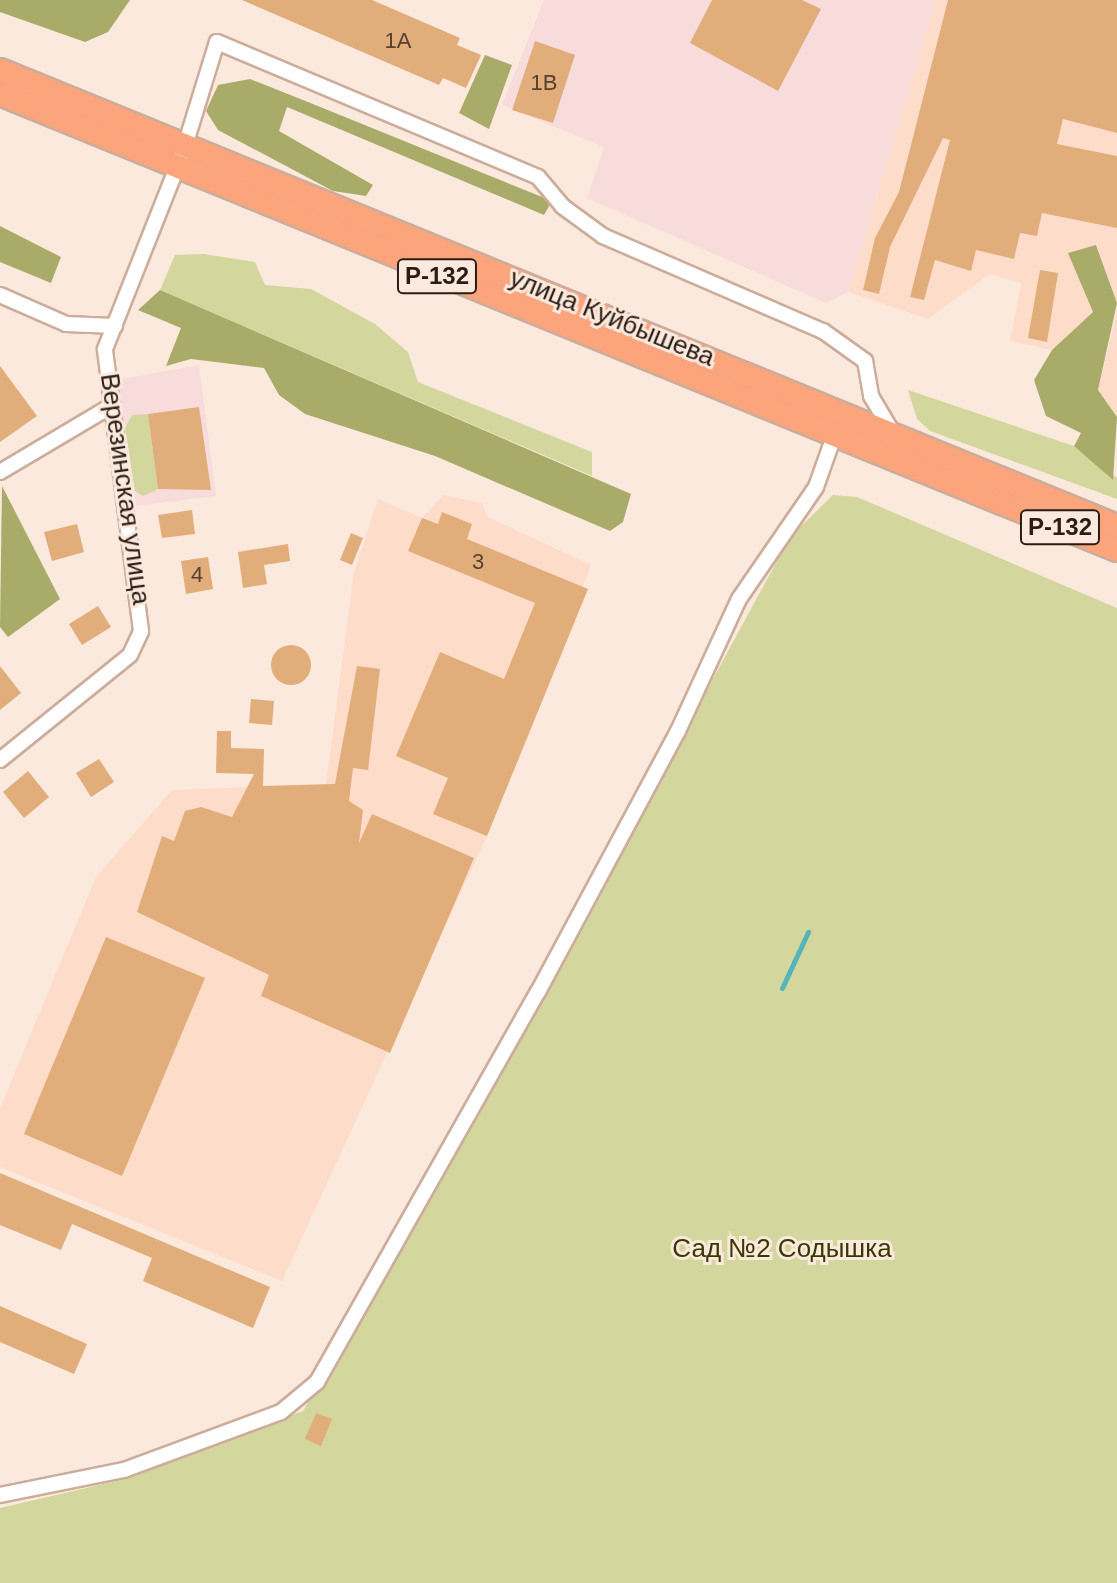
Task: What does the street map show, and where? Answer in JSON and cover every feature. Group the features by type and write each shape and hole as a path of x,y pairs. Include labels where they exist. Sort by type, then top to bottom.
{"highway":[{"name":"улица Куйбышева","path":"0,70 181,159 833,439 1117,550"},
{"name":"улица Куйбышева","path":"0,94 181,159 1117,526"}],"street":[{"name":"Верезинская улица","path":"0,760 130,655 141,631 105,349 181,159 217,42 538,177 572,215 603,236 823,331 865,361 871,396 901,443"},
{"path":"0,295 66,324 115,326"},
{"path":"0,472 113,405"},
{"path":"0,1495 126,1469 281,1412 317,1382 538,992 678,731 739,599 816,487 833,439"}],"shaded area":[{"path":"544,0 936,0 848,292 826,303 587,198 604,147 502,105"},
{"path":"936,0 1117,0 1117,303 1097,246 1069,253 1093,312 1052,350 1010,341 1021,283 990,274 928,319 848,292"},
{"path":"1117,312 1117,417 1098,390"},
{"path":"199,365 216,496 135,506 117,380"},
{"path":"443,495 481,503 488,517 591,565 487,836 282,1281 0,1167 0,1108 96,877 172,790 326,784 354,572 378,499 422,518"}],"green space":[{"path":"0,0 130,0 108,32 85,42 0,12"},
{"path":"485,55 512,65 489,129 459,113"},
{"path":"250,79 552,201 544,215 287,107 279,131 373,185 366,196 333,191 218,130 206,111 218,85"},
{"path":"0,226 61,257 51,283 0,262"},
{"path":"1096,245 1117,303 1098,390 1117,417 1113,480 1074,446 1081,433 1046,416 1034,380 1052,350 1093,312 1068,253"},
{"path":"204,254 255,262 265,285 311,289 375,324 408,352 418,382 592,452 592,476 160,290 175,255"},
{"path":"160,290 631,494 623,522 610,531 435,456 305,414 279,395 264,368 191,359 166,366 181,328 138,310"},
{"path":"908,390 1074,446 1117,478 1117,499 930,431 917,419"},
{"path":"148,414 158,489 143,496 135,491 125,428 132,415"},
{"path":"2,486 60,599 8,637 0,627"},
{"name":"Сад №2 Содышка","path":"833,495 857,497 1117,608 1117,1583 0,1583 0,1508 125,1479 303,1411 463,1139 790,537"}],"building":[{"path":"242,0 372,0 460,38 457,45 481,55 466,88 443,78 439,85"},
{"path":"712,0 802,0 821,9 778,91 690,43"},
{"path":"948,0 1117,0 1117,133 1063,119 1057,144 1117,156 1117,228 1042,213 1037,236 1020,233 1014,259 976,250 971,271 935,260 924,300 910,297 950,140 943,138 890,247 879,294 863,290 875,238 899,192"},
{"path":"535,41 575,55 553,123 512,110"},
{"path":"1040,270 1058,273 1047,342 1028,338"},
{"path":"0,366 37,416 0,442"},
{"path":"199,407 211,490 158,489 148,414"},
{"path":"192,510 195,534 162,538 158,515"},
{"path":"442,512 472,524 467,539 588,589 487,836 433,814 448,778 396,756 440,652 504,679 535,603 408,551 422,518 438,524"},
{"path":"77,524 84,552 52,561 44,532"},
{"path":"351,533 363,538 352,565 340,560"},
{"path":"288,544 290,561 264,565 267,584 243,588 238,552"},
{"path":"208,557 213,589 186,594 181,561"},
{"path":"98,606 111,627 82,645 69,624"},
{"path":"291,645 305,651 311,665 305,679 291,685 277,679 271,665 277,651"},
{"path":"0,666 21,693 0,710"},
{"path":"357,666 380,669 368,770 353,768 349,801 363,810 359,843 372,814 474,858 390,1053 261,996 269,975 137,912 162,836 174,841 185,811 201,807 232,817 254,774 216,773 217,731 231,731 231,748 264,749 263,786 335,784"},
{"path":"251,699 274,701 272,725 249,723"},
{"path":"99,759 114,782 91,797 76,773"},
{"path":"28,771 49,797 24,818 3,792"},
{"path":"106,937 205,978 122,1176 24,1134"},
{"path":"0,1173 270,1287 253,1328 143,1281 152,1258 72,1224 61,1250 0,1225"},
{"path":"0,1306 87,1344 74,1374 0,1342"},
{"path":"316,1413 332,1419 321,1446 305,1439"}],"waterway":[{"path":"782,988 808,932"}]}
